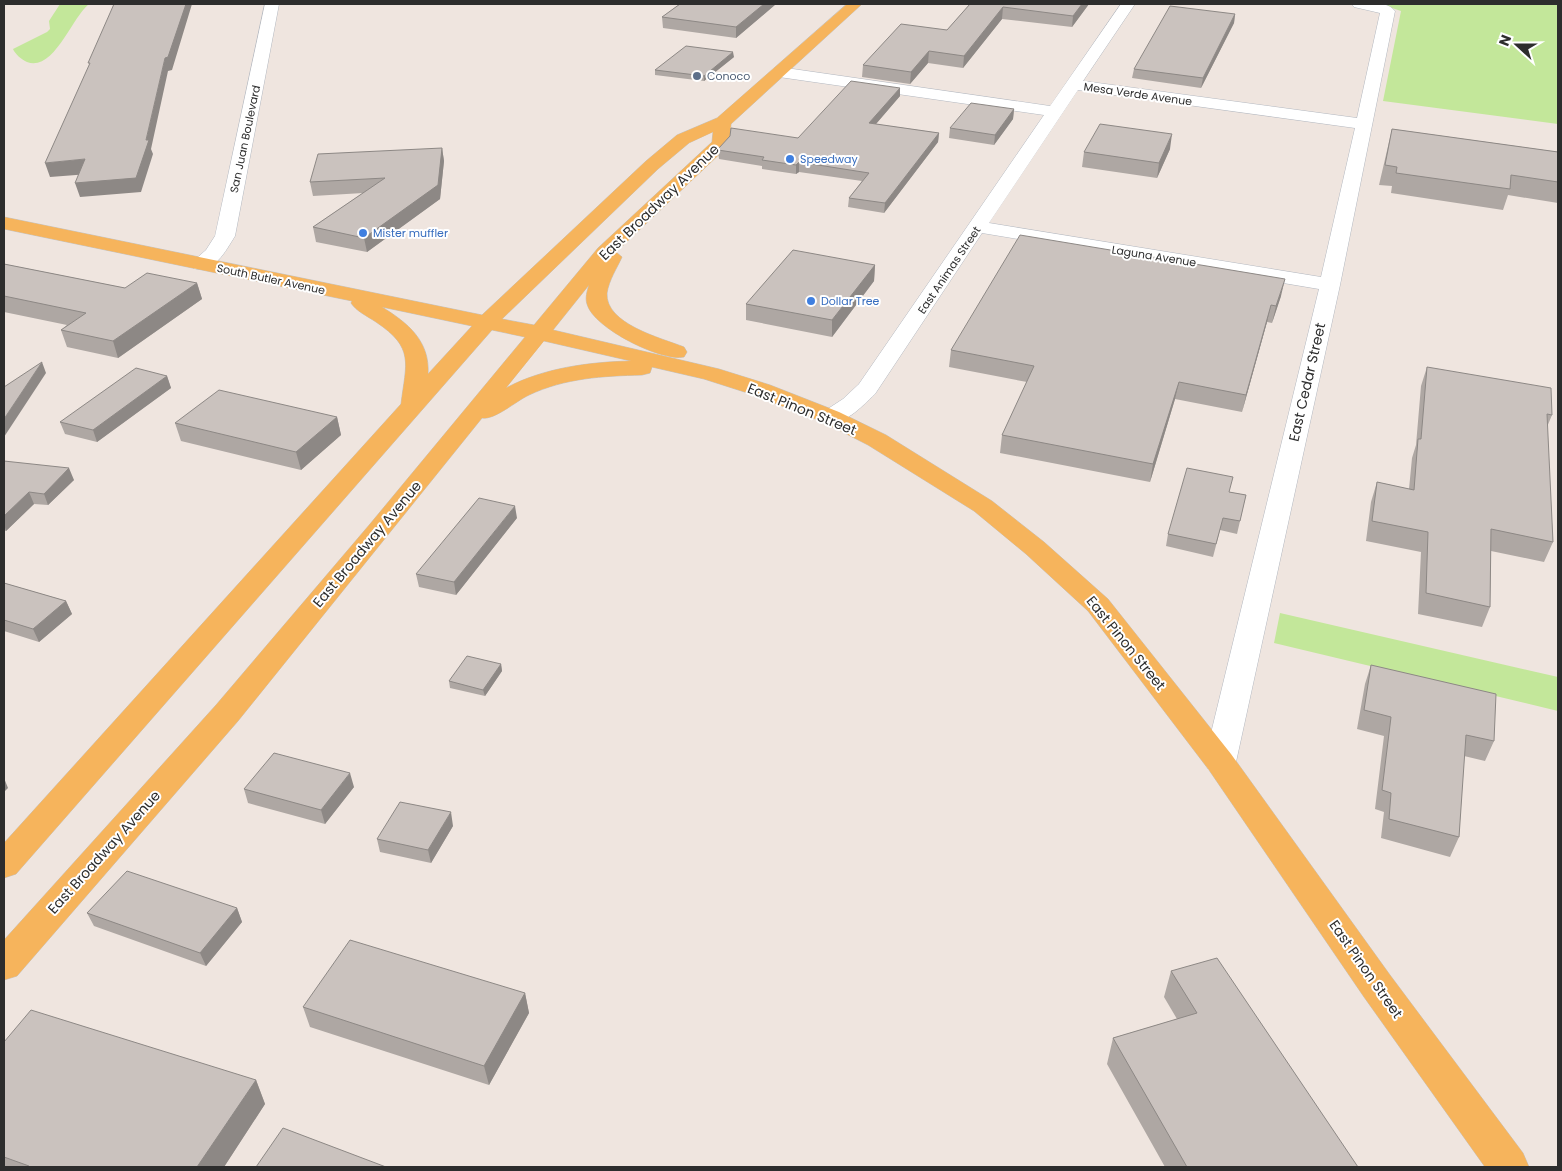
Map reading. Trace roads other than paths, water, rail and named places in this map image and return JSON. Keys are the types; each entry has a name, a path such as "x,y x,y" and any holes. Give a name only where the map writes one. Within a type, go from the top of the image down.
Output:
{"main road":[{"name":"East Broadway Avenue","path":"4,865 130,726 486,323 630,184 682,139 723,122 855,4"},
{"name":"East Broadway Avenue","path":"4,965 228,713 605,252 720,144 723,122"},
{"name":"South Butler Avenue","path":"4,223 539,333"},
{"path":"622,235 596,295 600,310 608,319 624,331 692,358 762,390"},
{"path":"352,296 393,325 411,341 417,361 413,405"},
{"name":"East Pinon Street","path":"539,333 681,367 762,390 831,417 877,440 983,506 1035,548 1098,605 1220,762 1377,986 1509,1167"},
{"path":"452,441 496,403 517,391 541,382 589,370 681,367"}],"street":[{"name":"San Juan Boulevard","path":"200,264 214,254 225,236 272,4"},
{"path":"1074,85 1128,4"},
{"name":"East Cedar Street","path":"1220,762 1330,286 1388,13 1386,9 1369,5"},
{"path":"779,72 1056,112"},
{"name":"Mesa Verde Avenue","path":"1056,112 1074,85 1364,124"},
{"name":"East Animas Street","path":"831,417 851,404 867,389 1056,112"},
{"name":"Laguna Avenue","path":"978,227 1330,286"}],"place":[{"name":"Conoco","path":"697,76"},
{"name":"Speedway","path":"790,159"},
{"name":"Mister muffler","path":"363,233"},
{"name":"Dollar Tree","path":"811,301"}]}
